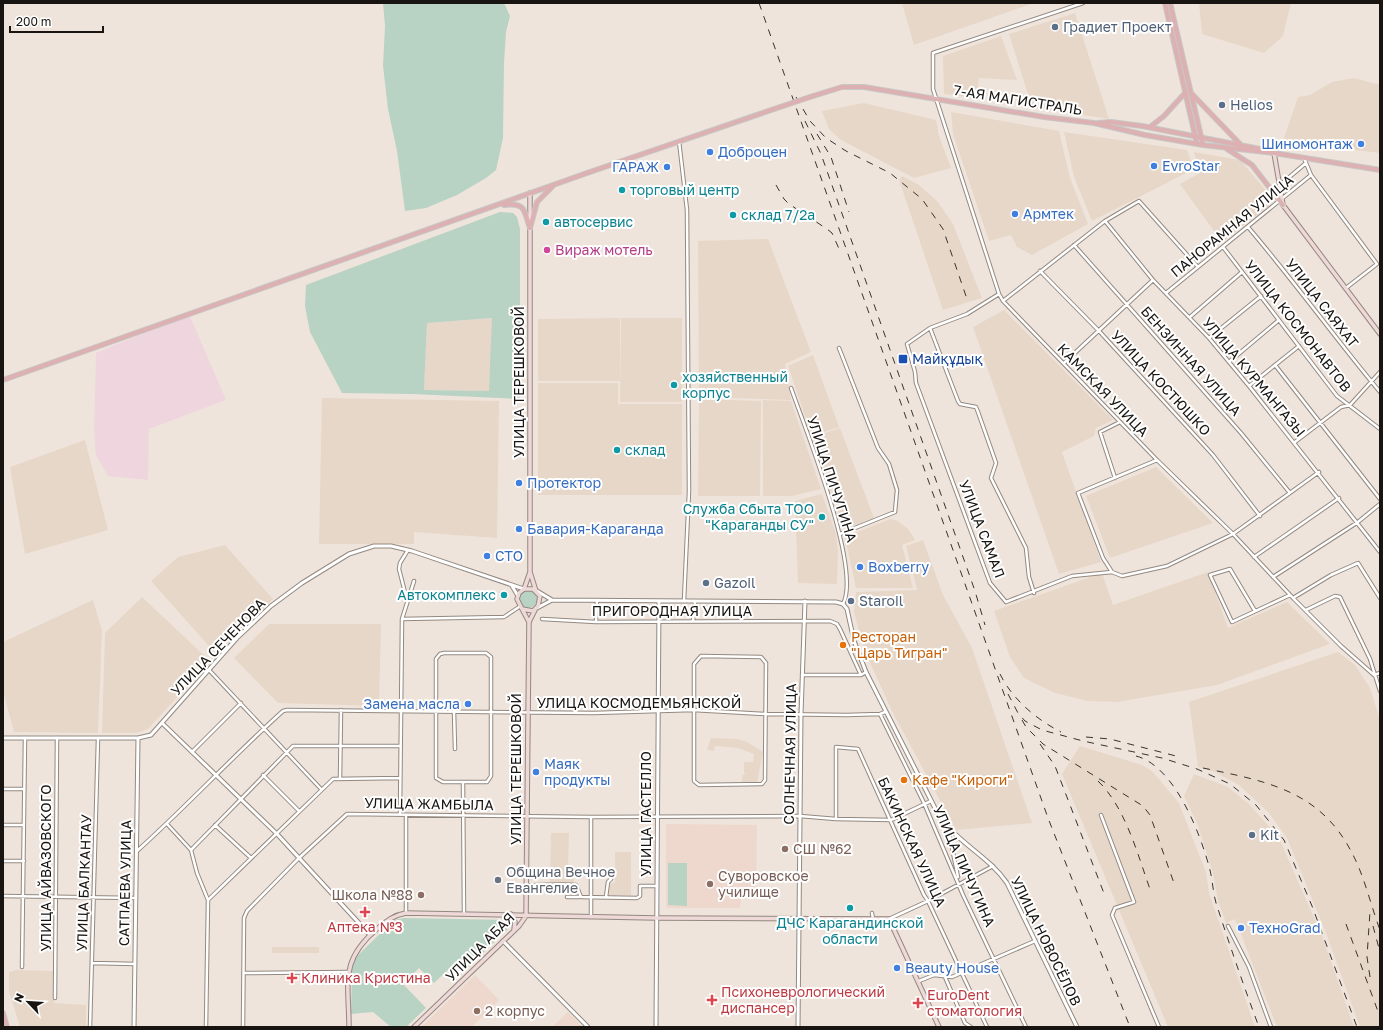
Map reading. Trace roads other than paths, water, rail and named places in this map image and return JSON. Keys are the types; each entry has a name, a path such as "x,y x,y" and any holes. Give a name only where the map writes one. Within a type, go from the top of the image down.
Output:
{"main road":[{"path":"1165,3 1203,145"},
{"path":"1170,3 1197,136 1197,144"},
{"name":"7-АЯ МАГИСТРАЛЬ","path":"497,206 530,193 810,96 850,86 1044,117 1094,123"},
{"path":"1150,127 1164,116 1188,92"},
{"path":"1188,92 1240,144"},
{"path":"1094,123 1111,122 1150,127 1240,144 1274,153"},
{"path":"1094,123 1145,135 1203,145 1303,157 1380,170"},
{"path":"1225,148 1252,165 1280,199 1380,334"},
{"path":"1274,153 1280,185 1280,199"},
{"path":"530,228 537,202 556,184"},
{"name":"УЛИЦА ТЕРЕШКОВОЙ","path":"526,916 529,622 540,600 530,572 530,193"},
{"path":"3,380 497,206 519,205 525,210 530,228"},
{"name":"УЛИЦА ТЕРЕШКОВОЙ","path":"529,622 520,608 518,596 524,589 530,572"},
{"path":"524,589 530,588 536,591"},
{"path":"520,608 529,611 536,609"},
{"path":"349,1027 348,972 354,953 370,935 393,916 406,913 464,913 512,914 526,916 656,918 890,919 939,1027"},
{"path":"512,914 515,922 514,931"},
{"name":"УЛИЦА АБАЯ","path":"414,1027 514,931 526,916"},
{"path":"3,1013 7,1027"}],"street":[{"name":"КАМСКАЯ УЛИЦА","path":"1083,3 933,53 933,89 938,99 944,126 999,294 1003,301 1157,460 1233,534 1293,598 1374,675"},
{"name":"ПРИГОРОДНАЯ УЛИЦА","path":"679,142 687,210 689,491 684,602"},
{"path":"1303,157 1311,175 1377,264 1346,288"},
{"path":"1280,185 1306,163"},
{"name":"ПАНОРАМНАЯ УЛИЦА","path":"1166,293 1311,175"},
{"path":"1003,301 1105,221 1139,201 1198,267"},
{"name":"УЛИЦА КУРМАНГАЗЫ","path":"1105,221 1154,280 1209,338 1296,442 1380,552"},
{"name":"УЛИЦА САЯХАТ","path":"1248,227 1286,271 1380,392"},
{"name":"БЕНЗИННАЯ УЛИЦА","path":"1074,245 1241,433 1291,493"},
{"name":"УЛИЦА КОСМОНАВТОВ","path":"1223,247 1337,396 1380,429"},
{"name":"УЛИЦА КОСТЮШКО","path":"1040,271 1099,331 1213,455 1260,516"},
{"path":"1190,317 1242,272"},
{"path":"1064,364 1154,280"},
{"path":"930,328 967,314 999,294"},
{"path":"1209,338 1261,296"},
{"path":"1229,362 1279,320"},
{"name":"УЛИЦА САМАЛ","path":"930,328 958,401 960,404 976,407 978,412 996,463 991,478 1026,548 1029,577 1034,593 1006,602 990,583 916,383 915,372 907,344 930,328"},
{"path":"1249,386 1299,346"},
{"path":"839,348 878,448 889,464 897,490 895,512 840,534"},
{"path":"1275,365 1322,422 1380,499"},
{"path":"1296,442 1341,407 1350,405 1380,372"},
{"name":"УЛИЦА ПИЧУГИНА","path":"791,388 840,534 847,588 843,604"},
{"path":"1115,478 1100,432 1120,422"},
{"path":"1112,572 1103,558 1078,493 1157,460"},
{"path":"1034,593 1072,576 1112,572 1122,576 1167,566 1233,534 1319,472"},
{"path":"1254,557 1339,498"},
{"path":"1273,576 1358,522 1380,504"},
{"name":"УЛИЦА СЕЧЕНОВА","path":"3,738 98,739 138,738 151,735 237,638 271,606 349,554 374,546 391,546 408,550 512,586"},
{"path":"407,602 399,568 400,563 408,550"},
{"path":"1293,598 1331,575 1358,563 1380,598"},
{"path":"1255,612 1230,569 1210,575 1232,622 1255,612 1290,595"},
{"path":"400,814 402,619 414,581"},
{"path":"512,586 524,589"},
{"path":"512,586 518,596"},
{"path":"536,591 552,600"},
{"path":"1306,610 1335,596 1340,597 1370,659 1380,692"},
{"path":"536,609 552,600"},
{"name":"ПРИГОРОДНАЯ УЛИЦА","path":"552,600 658,602 836,602 843,604"},
{"path":"596,622 597,601"},
{"name":"УЛИЦА ГАСТЕЛЛО","path":"656,1027 658,602"},
{"path":"693,621 695,602"},
{"name":"СОЛНЕЧНАЯ УЛИЦА","path":"798,1027 801,714 803,622 805,602"},
{"path":"843,604 847,609 855,644 866,672 885,712"},
{"path":"402,619 504,617 520,608"},
{"name":"ПРИГОРОДНАЯ УЛИЦА","path":"542,619 596,622 830,622 837,624 849,647"},
{"path":"855,644 849,647 861,675"},
{"path":"486,653 490,655 492,660 492,711 490,778 484,782 462,783 443,782 436,778 436,659 440,654 486,653"},
{"path":"701,656 761,657 766,662 766,714 765,780 762,784 699,784 694,781 694,664 701,656"},
{"path":"209,670 321,789"},
{"path":"802,675 861,675 866,672"},
{"path":"1374,675 1380,673"},
{"path":"192,752 240,703"},
{"name":"УЛИЦА КОСМОДЕМЬЯНСКОЙ","path":"136,851 167,824 264,728 283,711 287,710 594,713 693,710 766,714 880,714 885,712"},
{"path":"340,779 341,710"},
{"path":"454,711 455,749"},
{"name":"УЛИЦА НОВОСЁЛОВ","path":"885,712 931,801 948,828 993,866 1007,883 1077,1027"},
{"name":"УЛИЦА ПИЧУГИНА","path":"880,714 924,804 959,884 1026,1027"},
{"path":"162,723 277,834 370,935"},
{"path":"22,967 25,738"},
{"name":"УЛИЦА АЙВАЗОВСКОГО","path":"55,998 57,738"},
{"name":"САТПАЕВА УЛИЦА","path":"134,1027 138,738"},
{"name":"УЛИЦА БАЛКАНТАУ","path":"90,1027 98,739"},
{"path":"191,850 293,746 401,746"},
{"name":"БАКИНСКАЯ УЛИЦА","path":"836,819 836,747 852,747 858,749 924,896 928,901 987,1027"},
{"path":"263,775 299,811"},
{"path":"208,900 333,779 400,778"},
{"path":"462,783 464,815 464,913"},
{"path":"3,789 24,789"},
{"name":"УЛИЦА ЖАМБЫЛА","path":"243,1027 244,918 247,911 299,858 346,814 591,817 800,816 836,819 891,820 931,801"},
{"path":"406,815 406,913"},
{"path":"1101,815 1134,902 1116,908 1112,915 1158,1027"},
{"path":"591,817 591,917"},
{"path":"167,824 191,850 197,874 208,900 206,1027"},
{"path":"3,825 24,825"},
{"path":"215,825 251,858"},
{"path":"948,828 959,884"},
{"path":"3,861 24,861"},
{"path":"890,919 928,901 993,866"},
{"path":"605,897 608,882 611,879"},
{"path":"526,885 576,885 579,897"},
{"path":"567,897 638,898 640,896 640,886 656,886"},
{"path":"3,896 136,898"},
{"path":"872,913 873,919"},
{"path":"1228,926 1249,967 1271,1027"},
{"path":"503,940 588,1027"},
{"path":"919,981 934,975 945,977 961,973 1035,941"},
{"path":"92,963 135,964"},
{"path":"244,973 348,972"},
{"path":"945,977 966,1023 971,1027"}],"railway":[{"path":"759,3 1048,818 1130,1027"},
{"path":"796,97 810,121 826,138 846,151 890,173 922,199 943,229 967,299"},
{"path":"805,121 821,154 975,591 985,625"},
{"path":"817,134 831,157 849,212"},
{"path":"776,185 784,199 789,204 832,233 840,251"},
{"path":"1000,674 1011,692 1026,708 1034,715 1061,732"},
{"path":"1008,694 1018,713 1025,721 1042,730 1083,741 1162,758 1197,769 1230,784 1256,805 1284,840 1312,906 1357,1027"},
{"path":"1022,720 1026,727 1043,744 1143,806 1150,815 1175,886"},
{"path":"1086,737 1110,739 1176,756"},
{"path":"1040,744 1055,766 1105,896"},
{"path":"1136,756 1150,762 1163,773 1174,787 1193,821 1206,855 1217,906 1259,1027"},
{"path":"1203,768 1269,784 1289,792 1307,802 1324,815 1339,832 1352,853 1364,881 1380,930"},
{"path":"1098,781 1108,792 1124,818 1151,892"},
{"path":"1370,911 1367,957 1370,977"},
{"path":"1346,924 1380,1017"},
{"path":"1373,926 1380,952"}],"place":[{"name":"Градиет Проект","path":"1055,27"},
{"name":"Helios","path":"1222,105"},
{"name":"Шиномонтаж","path":"1361,144"},
{"name":"Доброцен","path":"710,152"},
{"name":"EvroStar","path":"1154,166"},
{"name":"ГАРАЖ","path":"667,167"},
{"name":"торговый центр","path":"622,190"},
{"name":"Армтек","path":"1015,214"},
{"name":"склад 7/2а","path":"733,215"},
{"name":"автосервис","path":"546,222"},
{"name":"Вираж мотель","path":"547,250"},
{"name":"Майқұдық","path":"903,359"},
{"name":"хозяйственный корпус","path":"674,385"},
{"name":"склад","path":"617,450"},
{"name":"Протектор","path":"519,483"},
{"name":"Служба Сбыта ТОО \"Караганды СУ\"","path":"822,517"},
{"name":"Бавария-Караганда","path":"519,529"},
{"name":"СТО","path":"487,556"},
{"name":"Boxberry","path":"860,567"},
{"name":"Gazoil","path":"706,583"},
{"name":"Автокомплекс","path":"504,595"},
{"name":"Staroil","path":"851,601"},
{"name":"Ресторан \"Царь Тигран\"","path":"843,645"},
{"name":"Замена масла","path":"468,704"},
{"name":"Маяк продукты","path":"536,772"},
{"name":"Кафе \"Кироги\"","path":"904,780"},
{"name":"Kit","path":"1252,835"},
{"name":"СШ №62","path":"785,849"},
{"name":"Община Вечное Евангелие","path":"498,880"},
{"name":"Суворовское училище","path":"710,884"},
{"name":"Школа №88","path":"421,895"},
{"name":"ДЧС Карагандинской области","path":"850,908"},
{"name":"Аптека №3","path":"365,912"},
{"name":"ТехноGrad","path":"1241,928"},
{"name":"Beauty House","path":"897,968"},
{"name":"Клиника Кристина","path":"292,978"},
{"name":"Психоневрологический диспансер","path":"712,1000"},
{"name":"EuroDent стоматология","path":"918,1003"},
{"name":"2 корпус","path":"477,1011"}]}
